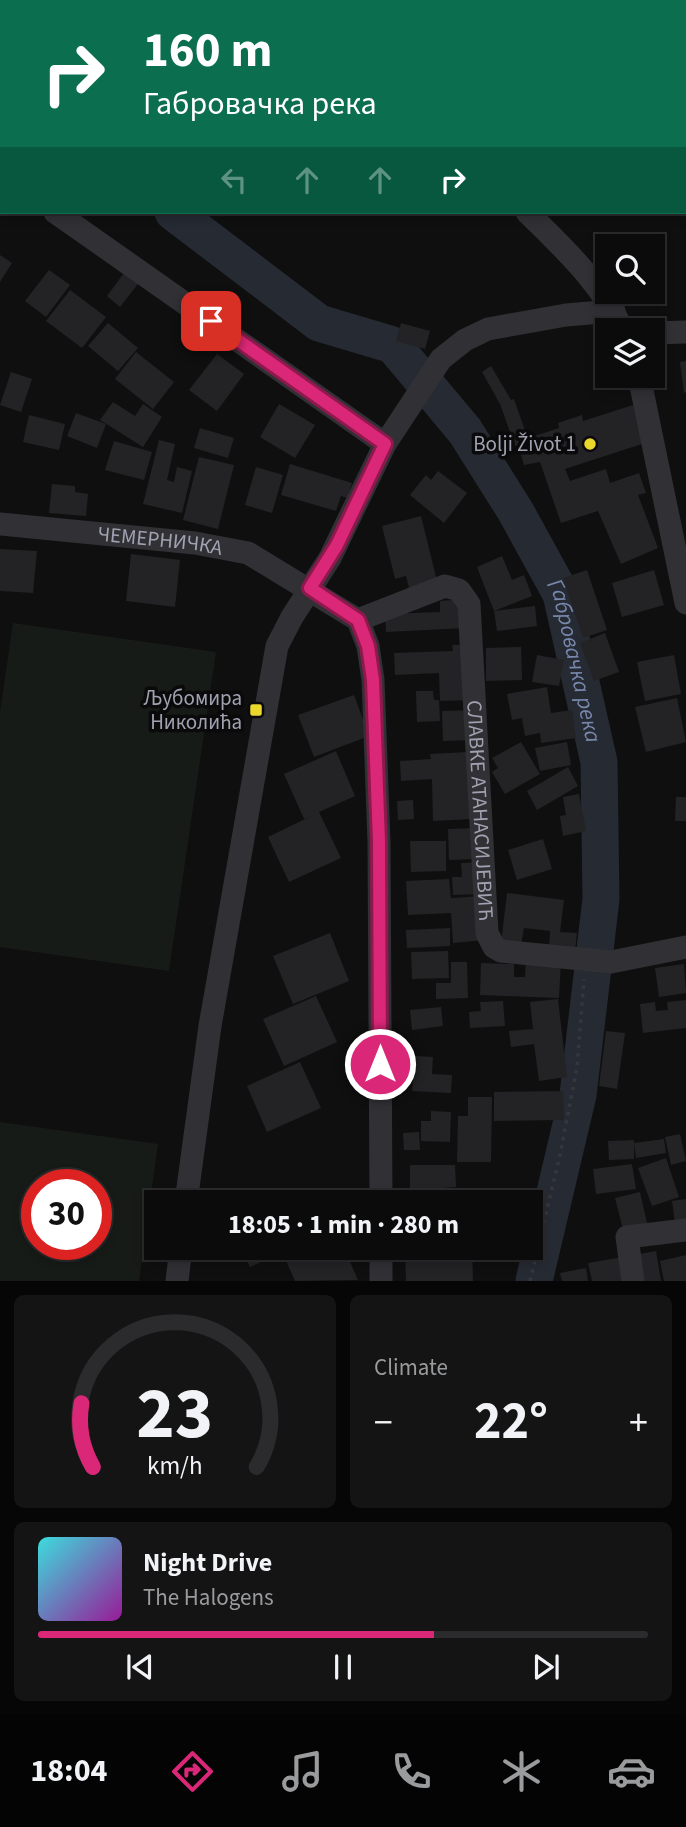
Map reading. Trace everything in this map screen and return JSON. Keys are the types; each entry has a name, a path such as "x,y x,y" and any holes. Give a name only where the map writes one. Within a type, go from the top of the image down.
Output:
{"street":[{"path":"58,214 385,444"},
{"path":"529,214 587,273 617,318"},
{"path":"188,1190 210,1026 277,646 334,550 385,444 441,359 465,340 488,329 566,315 595,318"},
{"path":"665,333 686,332"},
{"path":"641,388 686,603"},
{"name":"ЧЕМЕРНИЧКА","path":"0,524 195,543 248,553 310,588"},
{"name":"СЛАВКЕ АТАНАСИЈЕВИЋ","path":"358,620 445,586 459,590 469,604 487,933 494,947 501,951 611,962 686,947"},
{"path":"310,588 358,620 368,646 373,680 378,815 381,1190"},
{"path":"633,1281 627,1237 686,1230"},
{"path":"177,1281 179,1260"},
{"path":"381,1260 381,1281"}],"path":[{"path":"530,1281 560,1155 577,1067 585,959"}],"shaded area":[{"path":"13,623 216,652 169,971 0,947 0,712"},
{"path":"0,1122 158,1144 152,1190 144,1190 144,1245 139,1281 0,1281"}],"building":[{"path":"0,255 12,263 0,282"},
{"path":"127,269 141,280 120,307 107,296"},
{"path":"49,270 70,285 46,317 25,301"},
{"path":"70,290 106,317 82,348 46,321"},
{"path":"108,323 138,348 118,371 88,346"},
{"path":"401,323 430,331 425,349 396,341"},
{"path":"136,352 174,382 153,409 115,379"},
{"path":"217,354 244,374 217,411 189,390"},
{"path":"686,361 686,392 684,393 680,362"},
{"path":"491,366 511,400 514,399 529,442 534,441 532,437 559,428 558,423 582,415 583,421 633,405 645,443 565,469 570,481 606,469 610,483 639,473 646,493 638,495 658,548 621,564 598,511 561,523 540,462 524,465 500,404 482,372"},
{"path":"11,372 32,379 21,412 0,405"},
{"path":"113,402 135,416 143,404 162,417 143,447 100,420"},
{"path":"279,404 315,425 295,458 260,437"},
{"path":"76,413 106,424 97,448 67,436"},
{"path":"29,415 65,424 59,450 23,442"},
{"path":"200,428 234,438 228,458 194,448"},
{"path":"159,440 175,444 167,480 174,482 177,467 192,471 182,513 143,504"},
{"path":"114,441 152,452 144,480 105,470"},
{"path":"199,457 234,465 218,529 183,520"},
{"path":"290,464 352,483 347,498 341,496 336,511 281,495"},
{"path":"256,467 283,475 272,513 245,505"},
{"path":"438,471 467,493 444,523 410,495 426,475 431,480"},
{"path":"52,484 75,486 75,492 88,494 86,516 49,513"},
{"path":"421,516 438,585 410,592 406,576 395,579 382,526"},
{"path":"0,549 37,551 33,593 0,591"},
{"path":"131,554 180,560 175,607 126,601"},
{"path":"502,556 512,580 524,575 532,596 494,611 477,567"},
{"path":"587,570 607,630 583,638 563,578"},
{"path":"654,570 664,605 622,617 612,583"},
{"path":"465,599 466,628 386,632 385,614 440,612 440,601"},
{"path":"535,606 537,626 497,631 494,611"},
{"path":"605,633 619,672 594,681 580,643"},
{"path":"452,645 468,645 472,700 440,701 439,673 395,675 394,653 453,651"},
{"path":"521,647 522,680 486,681 486,648"},
{"path":"537,655 564,660 559,686 532,682"},
{"path":"674,655 681,694 645,701 637,662"},
{"path":"547,687 551,713 572,710 576,738 541,743 540,733 525,736 522,718 512,720 507,694"},
{"path":"416,691 433,691 434,700 439,700 440,721 417,722"},
{"path":"354,695 369,736 314,757 298,715"},
{"path":"677,698 686,742 646,752 635,707"},
{"path":"474,710 474,740 443,741 442,711"},
{"path":"521,742 540,774 505,794 492,772 498,768 492,758"},
{"path":"567,742 571,765 540,771 535,748"},
{"path":"336,751 355,796 319,812 341,858 289,882 268,837 311,816 304,819 284,774"},
{"path":"468,752 471,819 433,821 432,779 401,781 400,761 431,759 430,754"},
{"path":"568,767 578,786 537,810 527,791"},
{"path":"579,794 586,831 563,836 560,816 566,815 563,797"},
{"path":"676,797 686,797 686,821 675,821"},
{"path":"413,800 414,819 398,820 397,801"},
{"path":"477,828 478,859 449,860 448,829"},
{"path":"543,839 552,869 517,880 508,850"},
{"path":"410,841 446,841 446,871 411,872"},
{"path":"481,862 482,894 453,895 452,877 462,877 461,863"},
{"path":"449,879 451,898 483,896 486,940 453,943 451,913 408,915 406,881"},
{"path":"507,893 564,900 560,932 577,933 575,952 549,949 550,931 524,928 521,946 501,944"},
{"path":"450,928 450,946 407,948 406,930"},
{"path":"330,933 349,981 293,1004 273,956"},
{"path":"448,951 449,978 412,979 411,952"},
{"path":"526,958 561,960 559,998 480,995 481,963 514,964 514,977 525,977"},
{"path":"451,962 467,962 468,998 436,999 436,983 451,983"},
{"path":"684,964 686,993 659,997 655,968"},
{"path":"316,996 337,1042 284,1066 263,1019"},
{"path":"558,999 567,1077 539,1081 534,1044 511,1047 509,1031 533,1029 530,1002"},
{"path":"686,1000 686,1028 643,1033 640,1004 655,1002 656,1011 668,1010 667,1002"},
{"path":"503,1001 505,1026 470,1028 469,1012 481,1011 480,1002"},
{"path":"441,1007 443,1026 412,1030 410,1010"},
{"path":"606,1031 625,1033 617,1089 599,1086"},
{"path":"415,1056 433,1057 432,1074 452,1075 451,1093 412,1091"},
{"path":"300,1062 321,1108 267,1132 247,1086"},
{"path":"563,1091 564,1120 494,1121 494,1092"},
{"path":"468,1097 492,1097 491,1162 457,1162 458,1116 468,1116"},
{"path":"431,1111 451,1112 450,1142 421,1141 421,1121 431,1121"},
{"path":"419,1132 420,1150 404,1150 403,1133"},
{"path":"680,1134 686,1161 671,1165 665,1137"},
{"path":"664,1139 666,1153 636,1158 634,1143"},
{"path":"634,1140 634,1159 609,1160 608,1141"},
{"path":"666,1158 679,1197 652,1206 638,1168"},
{"path":"632,1164 636,1189 596,1194 593,1169"},
{"path":"410,1165 455,1165 456,1187 443,1190 410,1190"},
{"path":"640,1192 648,1227 624,1233 615,1198"},
{"path":"686,1199 686,1221 675,1223 672,1201"},
{"path":"656,1251 661,1281 639,1281 634,1255"},
{"path":"686,1255 686,1281 664,1281 660,1261"},
{"path":"623,1257 628,1281 592,1281 588,1263"},
{"path":"247,1260 265,1260 250,1267"},
{"path":"286,1260 349,1260 358,1280 295,1281"},
{"path":"405,1260 472,1260 473,1281 406,1281"},
{"path":"586,1268 588,1281 562,1281 560,1273"}],"waterway":[{"name":"Габровачка река","path":"176,214 319,323 393,345 465,431 516,512 561,594 599,762 601,899 578,1095 534,1281"}],"place":[{"name":"Bolji Život 1","path":"590,444"},
{"name":"Љубомира Николића","path":"256,710"}],"route":[{"path":"211,321 385,444 337,545 310,588 358,620 368,646 373,680 379,842 380,1064"}]}
